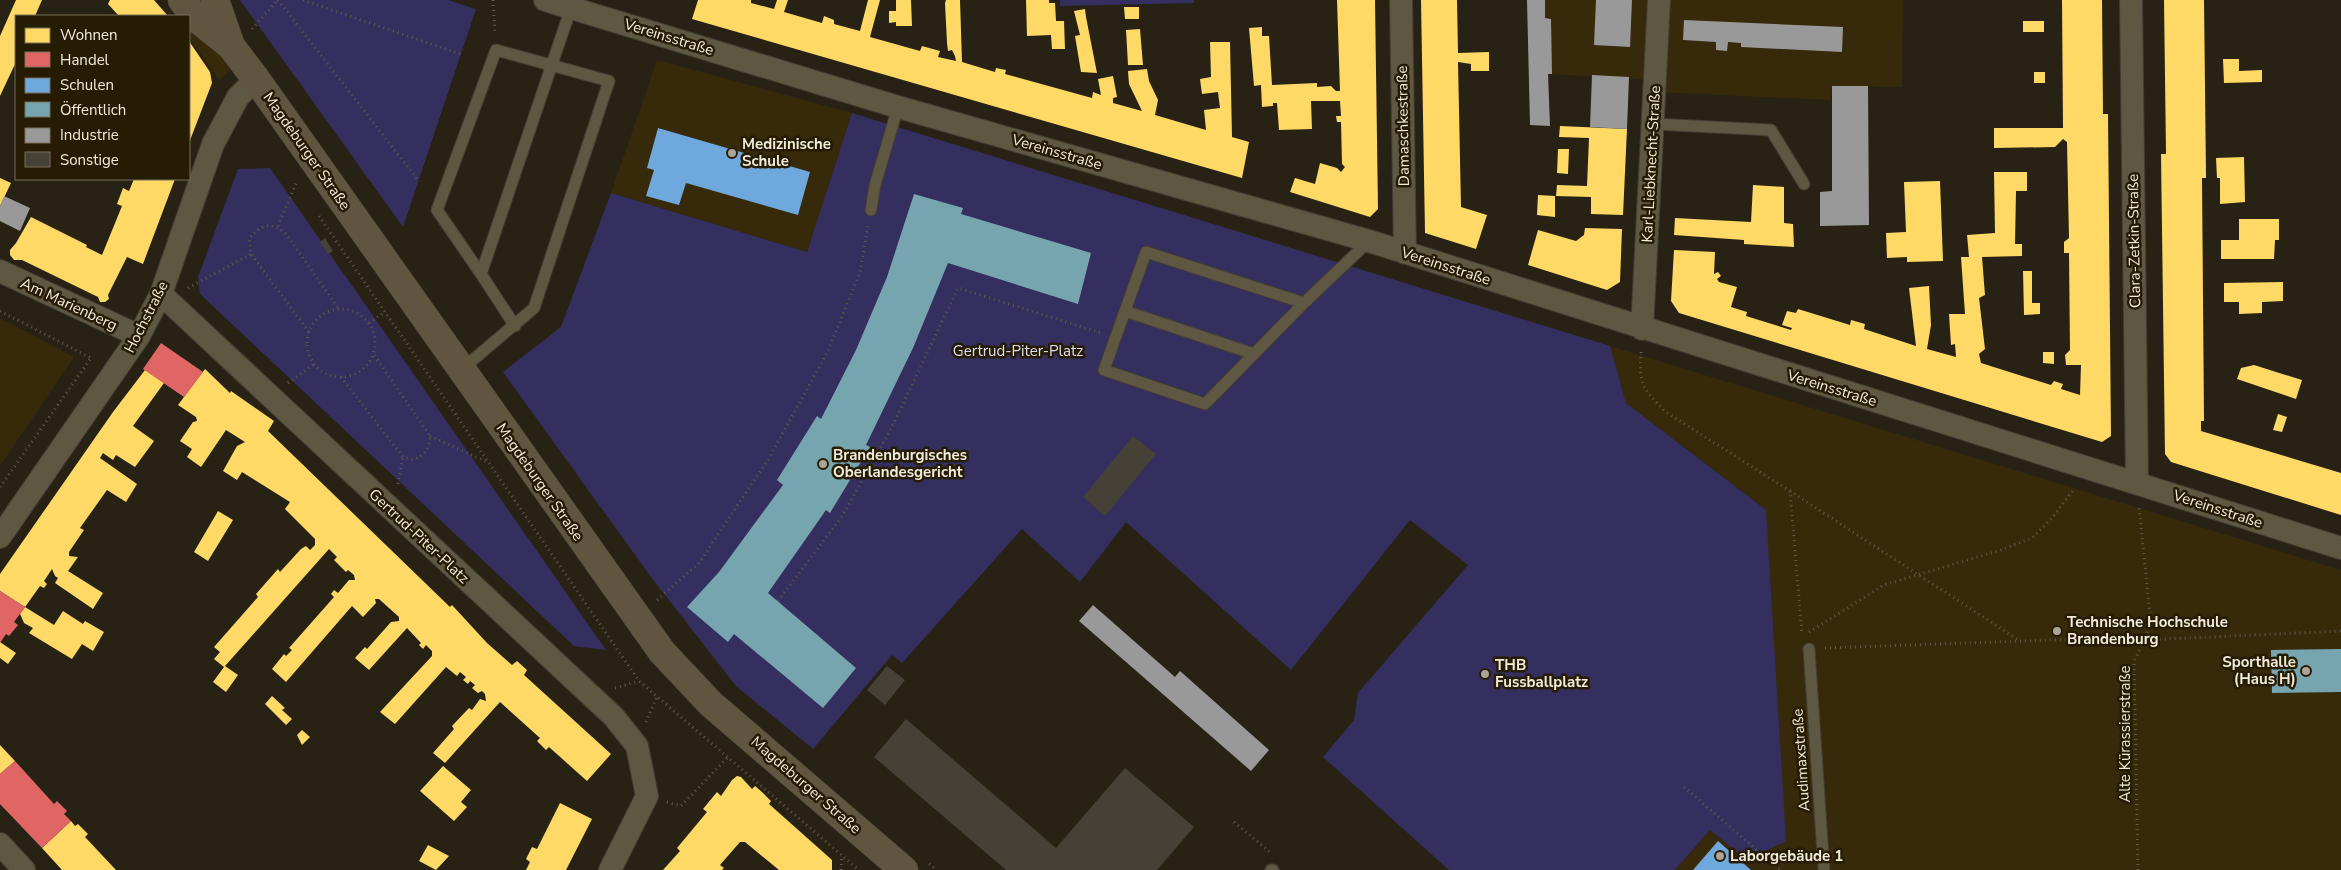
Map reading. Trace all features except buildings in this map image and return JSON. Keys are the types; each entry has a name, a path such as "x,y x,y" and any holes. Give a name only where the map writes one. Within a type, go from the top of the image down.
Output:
{"street":[{"path":"182,0 195,17 231,46"},
{"path":"215,0 231,46"},
{"name":"Vereinsstraße","path":"545,0 898,107 1369,241 1642,329 2137,482 2341,548"},
{"name":"Damaschkestraße","path":"1401,0 1405,253"},
{"name":"Karl-Liebknecht-Straße","path":"1642,329 1659,0"},
{"name":"Clara-Zetkin-Straße","path":"2132,0 2137,482"},
{"name":"Magdeburger Straße","path":"231,46 662,652 711,704 913,864"},
{"name":"Hochstraße","path":"0,537 116,371 164,297 213,144 238,96 256,79"},
{"name":"Am Marienberg","path":"0,271 139,336"},
{"name":"Gertrud-Piter-Platz","path":"164,297 614,717 637,746 647,796"},
{"path":"610,870 647,796"},
{"path":"0,844 24,870"}],"lane":[{"path":"481,274 571,8"},
{"path":"461,370 515,326 534,308 609,81 553,64 496,50 437,210 515,326"},
{"path":"871,210 875,185 898,107"},
{"path":"1654,124 1771,130 1804,184"},
{"path":"1304,303 1146,252 1104,370 1205,404 1304,303 1369,241"},
{"path":"1125,311 1254,354"},
{"name":"Audimaxstraße","path":"1809,649 1824,870"}],"path":[{"path":"278,0 418,180"},
{"path":"303,0 460,54"},
{"path":"493,0 496,50"},
{"path":"278,226 296,183"},
{"path":"650,596 655,602 699,562 768,458 828,351 860,272 871,210"},
{"path":"309,332 251,254 249,239 257,229 267,224 278,226 286,234 339,309"},
{"path":"164,297 251,254"},
{"path":"778,602 841,518 891,430 958,288 1116,337"},
{"path":"339,309 351,310 361,315 369,323 376,344 369,364 361,371 352,376 341,378 321,371 314,364 307,343 309,332 320,316 339,309"},
{"path":"0,311 116,371"},
{"path":"369,323 385,312"},
{"path":"1642,329 1639,378 1650,396 1666,412 2020,641"},
{"path":"374,354 430,436 488,462"},
{"path":"0,487 91,358"},
{"path":"271,396 314,364"},
{"path":"341,378 403,458 412,460 423,456 429,447 430,436"},
{"path":"1802,636 1884,585 2001,550 2032,538 2052,518 2090,468"},
{"name":"Alte Kürassierstraße","path":"2137,482 2151,624 2134,662 2138,870"},
{"path":"1790,491 1802,636 1809,649 2108,638 2144,640 2341,631"},
{"path":"647,796 681,806 727,758"},
{"path":"1684,787 1780,870"},
{"path":"1234,822 1272,854"},
{"path":"841,870 842,856 859,870"},
{"path":"913,864 937,870"}],"shaded area":[{"path":"1527,0 1903,0 1902,87 1832,86 1831,100 1655,92 1655,80 1529,73"},
{"path":"190,19 231,69 219,80 190,38"},
{"name":"Medizinische Schule","path":"657,60 852,113 807,252 611,193"},
{"path":"0,318 74,357 0,466"},
{"name":"Technische Hochschule Brandenburg","path":"1610,346 2341,570 2341,870 1675,870 1711,829 1766,510 1626,403"}],"green space":[{"path":"240,0 448,0 476,9 403,227"},
{"path":"1060,0 1194,0 1194,3 1060,6"},
{"path":"852,113 1610,346 1626,403 1766,510 1786,841 1747,860 1710,830 1675,870 1449,870 1323,757 1354,720 1358,693 1468,565 1410,520 1291,670 1126,522 1080,582 1022,529 902,663 892,655 813,749 736,686 651,577 503,372 561,327 611,193 807,252"},
{"path":"270,168 606,650 574,646 200,294 198,277 238,169"}],"tram line":[{"path":"193,0 656,648 683,679 742,737 899,870"},
{"path":"202,0 592,547"},
{"path":"711,697 829,801"}],"place":[{"name":"Medizinische Schule","path":"732,153"},
{"name":"Brandenburgisches Oberlandesgericht","path":"823,464"},
{"name":"Technische Hochschule Brandenburg","path":"2057,631"},
{"name":"Sporthalle (Haus H)","path":"2306,671"},
{"name":"THB Fussballplatz","path":"1485,674"},
{"name":"Laborgebäude 1","path":"1720,856"}]}
